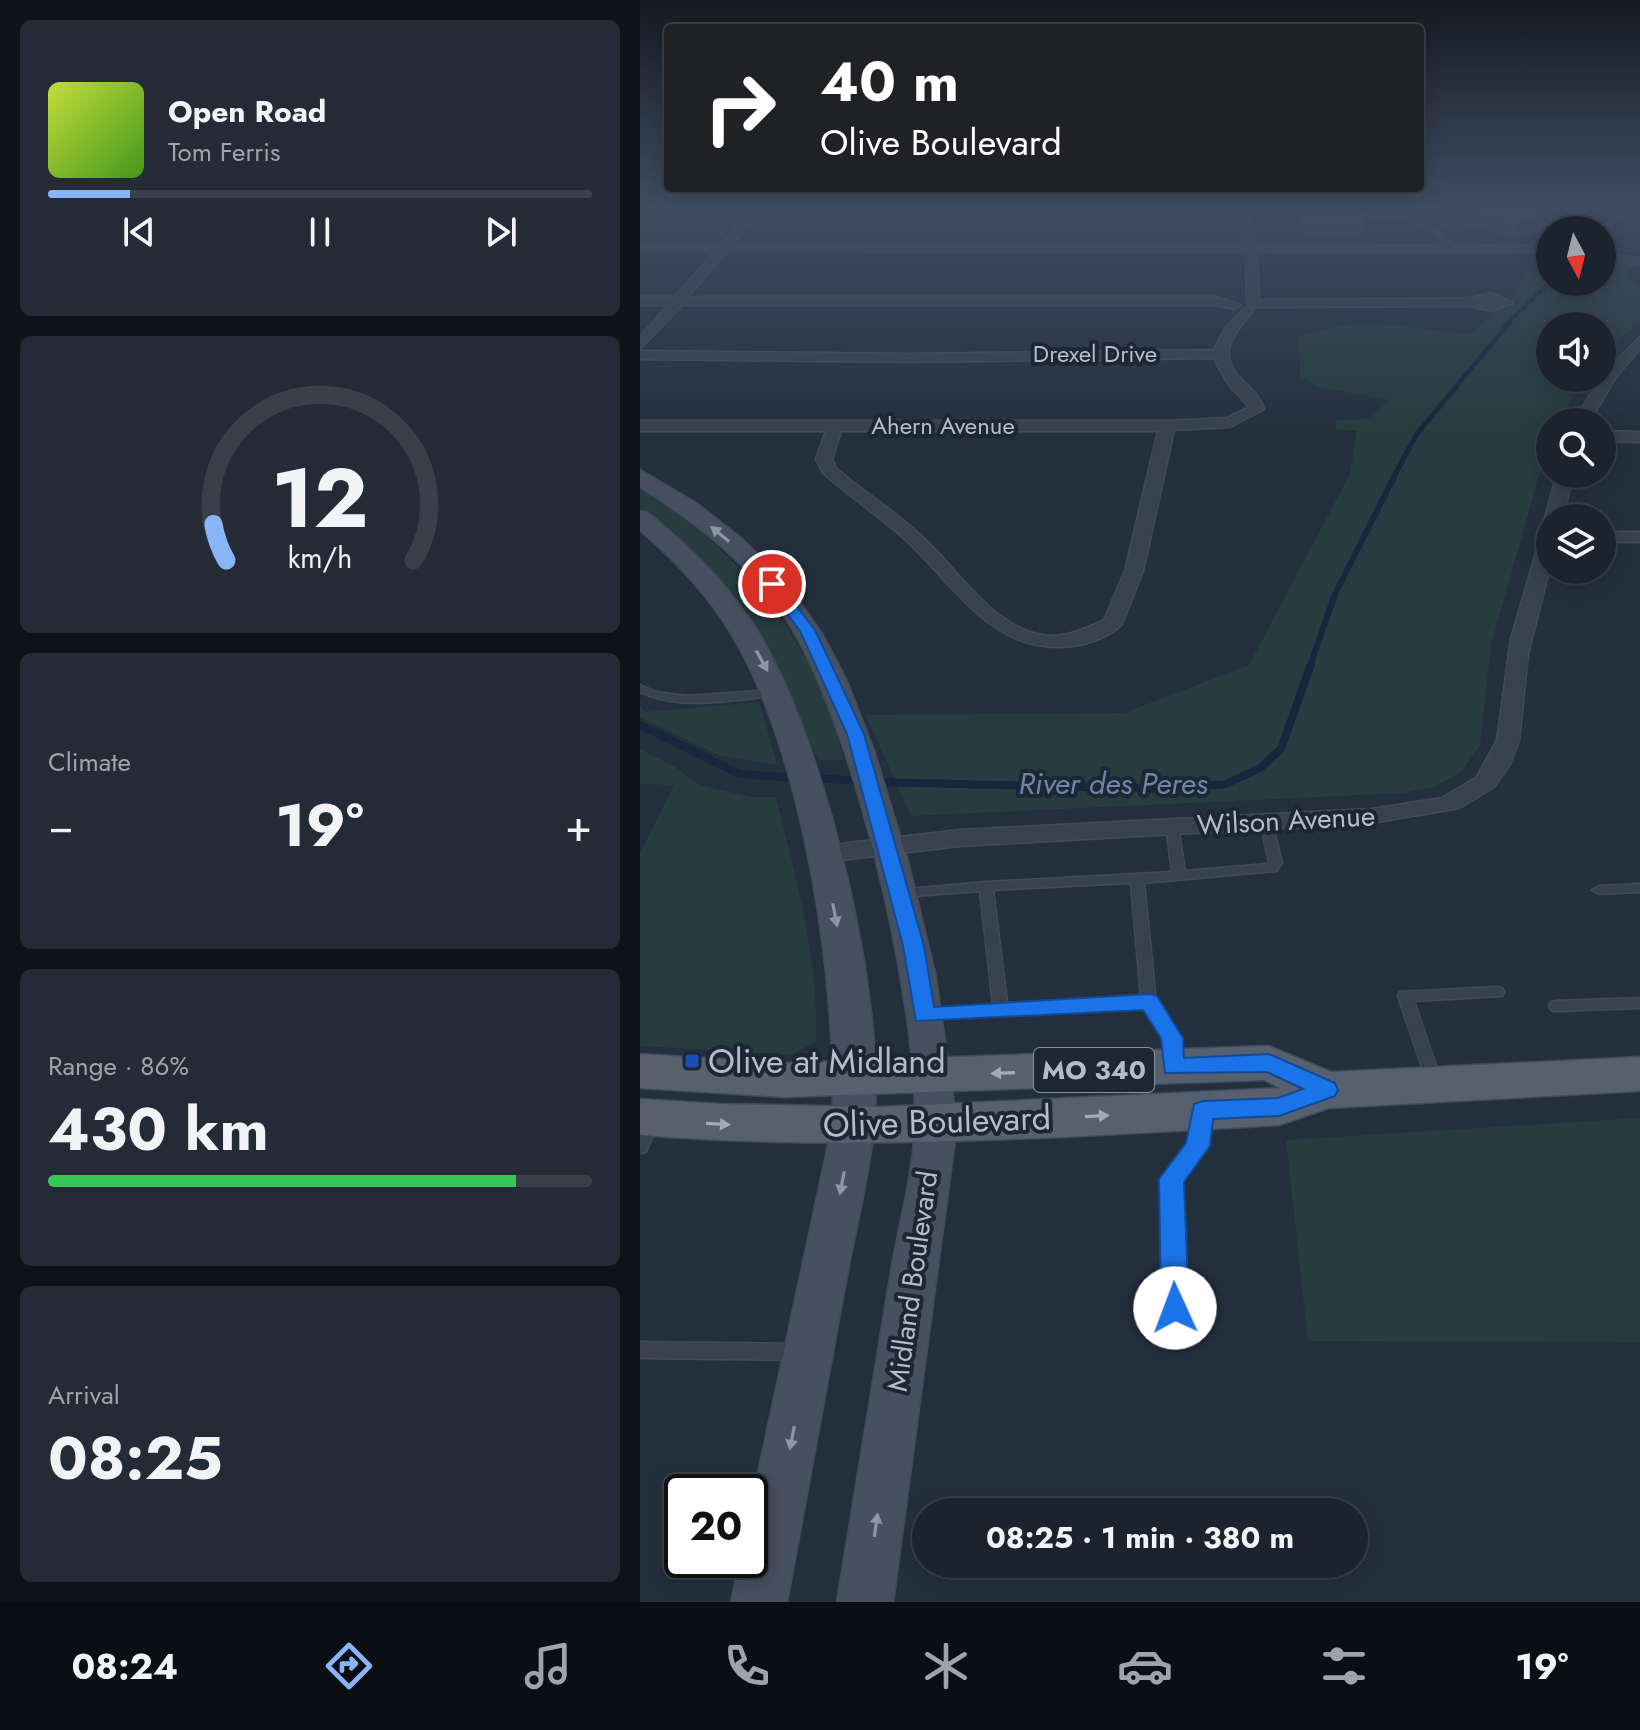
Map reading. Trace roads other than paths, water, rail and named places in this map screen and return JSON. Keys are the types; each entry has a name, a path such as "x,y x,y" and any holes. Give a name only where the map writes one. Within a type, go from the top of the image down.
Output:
{"main road":[{"name":"Midland Boulevard","path":"640,477 711,526 772,584 807,630 850,722 913,946 934,1075 936,1124 865,1602"},
{"path":"640,518 672,541 712,586 744,629 777,693 800,757 850,985 856,1078 853,1127 759,1602"},
{"name":"Olive Boulevard","path":"640,1071 706,1078 856,1078 1269,1063 1327,1090"},
{"name":"Olive Boulevard","path":"644,1128 716,1124 853,1127 1279,1107 1327,1090 1640,1074"}],"street":[{"path":"640,345 696,280"},
{"path":"1219,354 1225,335 1248,305 1249,280"},
{"path":"640,301 1215,301 1248,305 1471,302"},
{"path":"1590,408 1610,375 1640,341"},
{"name":"Drexel Drive","path":"640,355 885,355 910,358 1219,354"},
{"name":"Ahern Avenue","path":"640,426 1213,424 1246,417 1257,405 1231,378 1219,354"},
{"path":"835,426 824,459 837,477 880,507 924,548 994,623 1019,637 1062,641 1083,638 1112,624 1134,571 1167,426"},
{"path":"1616,436 1640,437"},
{"path":"1616,537 1640,537"},
{"name":"Wilson Avenue","path":"823,854 882,831 1172,826 1266,822 1436,808 1477,790 1492,776 1507,749 1523,630 1536,584"}],"lane":[{"path":"640,688 651,695 693,698 777,693"},
{"path":"899,893 1271,868 1276,863 1266,822"},
{"path":"1172,826 1179,876"},
{"path":"1137,879 1149,1002 1172,1038 1173,1067"},
{"path":"986,886 1001,1009"},
{"path":"1599,890 1640,888"},
{"path":"1434,1084 1405,996 1497,992"},
{"path":"924,1016 1149,1002"},
{"path":"1556,1006 1640,1003"},
{"path":"1175,1308 1171,1179 1198,1146 1203,1111"},
{"path":"640,1350 809,1352"}],"waterway":[{"name":"River des Peres","path":"1506,325 1536,296"},
{"name":"River des Peres","path":"1395,475 1416,435 1509,323"},
{"name":"River des Peres","path":"1310,666 1335,594 1396,473"},
{"name":"River des Peres","path":"876,782 1165,789 1226,784 1260,768 1281,749 1311,664"},
{"name":"River des Peres","path":"640,725 739,774 798,778"},
{"name":"River des Peres","path":"812,778 862,781"}],"place":[{"name":"Olive at Midland","path":"692,1061"}]}
